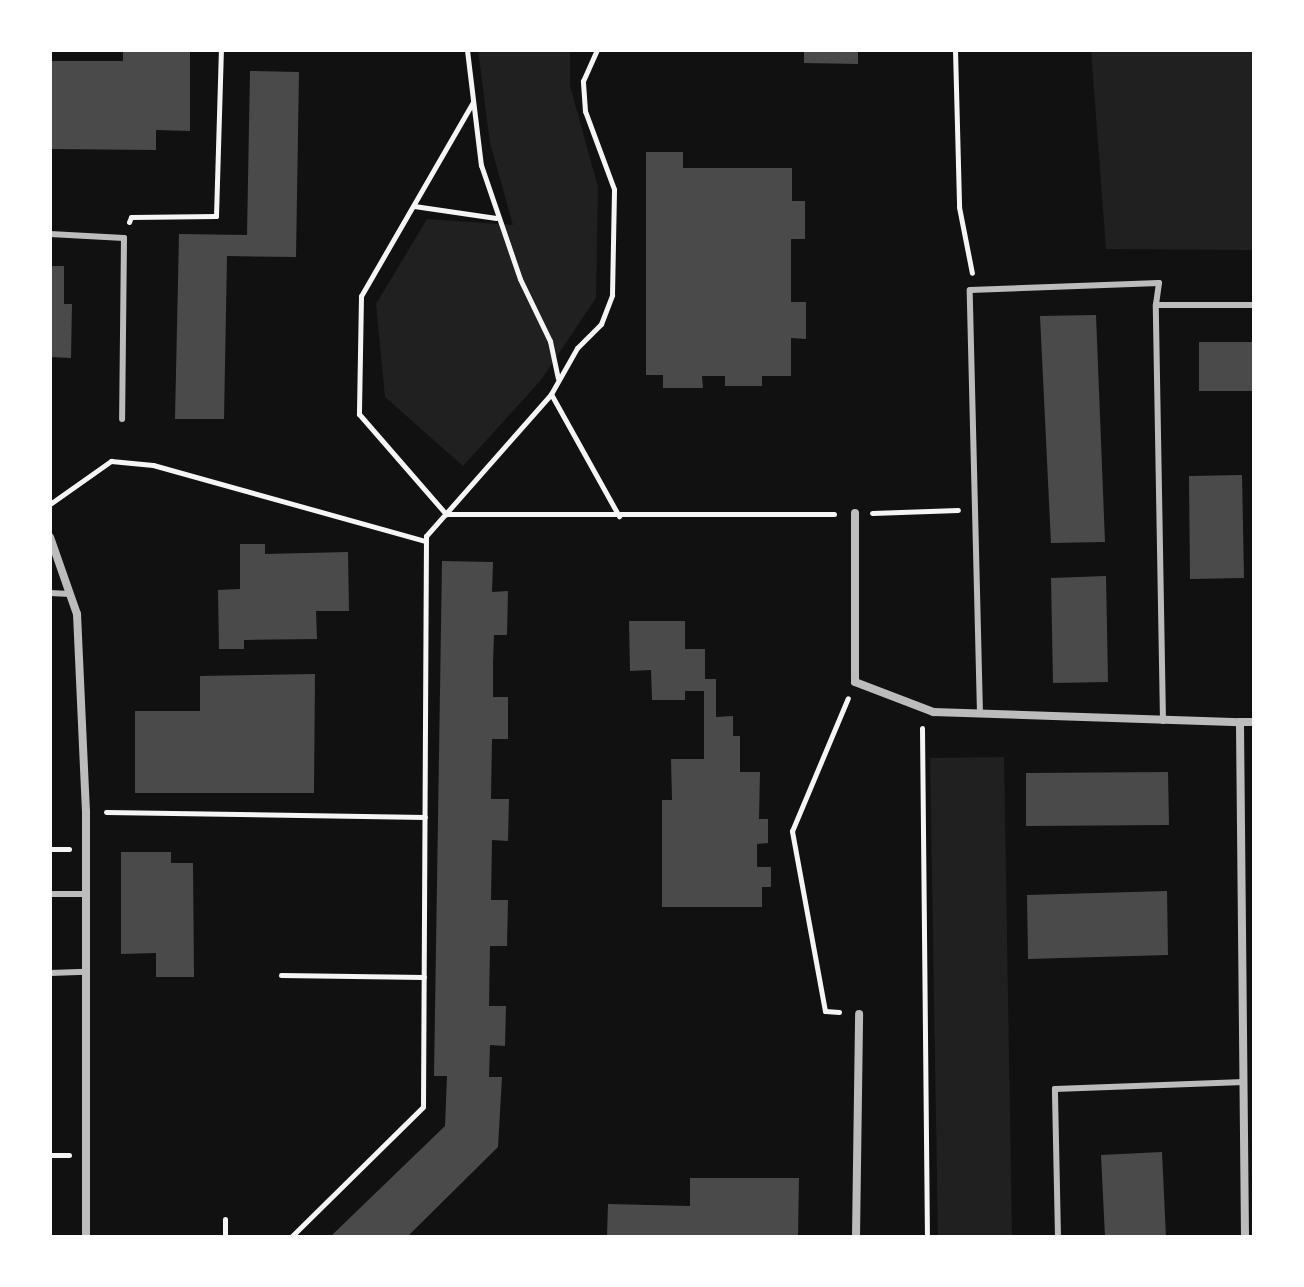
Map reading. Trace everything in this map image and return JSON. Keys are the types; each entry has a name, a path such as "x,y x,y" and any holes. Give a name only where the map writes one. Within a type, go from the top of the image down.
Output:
{"street":[{"path":"855,513 855,682 921,707 980,714 1254,722"},
{"path":"50,537 77,614 86,811 86,1237"},
{"path":"1240,722 1245,1237"},
{"path":"856,1237 859,1014"}],"lane":[{"path":"50,234 124,238 122,419"},
{"path":"980,714 970,290 1159,283 1156,305 1163,721"},
{"path":"1156,305 1254,305"},
{"path":"50,593 70,594"},
{"path":"50,894 85,894"},
{"path":"50,973 86,972"},
{"path":"1058,1237 1055,1089 1244,1082"}],"path":[{"path":"124,238 131,217 216,216 221,50"},
{"path":"467,50 481,165 497,218 550,341 559,378"},
{"path":"291,1237 423,1107 426,541 551,394 577,348 601,324 612,295 614,189 585,111 583,81 597,50"},
{"path":"955,50 959,207 973,265 970,290"},
{"path":"473,102 361,296 359,414 446,514 620,516 974,510"},
{"path":"414,206 497,218"},
{"path":"551,394 620,516"},
{"path":"50,504 111,461 153,465 426,541"},
{"path":"855,682 792,831 825,1011 859,1014"},
{"path":"921,707 927,1237"},
{"path":"86,811 425,817"},
{"path":"281,975 424,977"},
{"path":"225,1219 225,1237"}],"shaded area":[{"path":"478,50 570,50 570,86 598,187 596,298 541,380 463,466 385,397 376,304 427,219 513,225 490,143"},
{"path":"1091,50 1254,50 1254,250 1106,249"},
{"path":"1004,757 1012,1237 938,1237 930,758"}],"building":[{"path":"123,50 190,50 190,131 156,130 156,150 50,149 50,61 123,61"},
{"path":"804,50 858,50 858,64 804,63"},
{"path":"250,71 299,72 296,257 227,256 224,419 175,419 179,234 247,235"},
{"path":"646,152 683,152 683,168 792,168 792,201 805,201 805,239 791,239 791,302 806,302 806,339 791,338 791,376 762,376 762,386 725,386 725,376 702,376 703,388 663,388 663,375 646,375"},
{"path":"50,266 64,266 64,304 72,304 71,358 50,357"},
{"path":"1096,315 1105,542 1051,543 1040,316"},
{"path":"1199,342 1254,342 1254,391 1199,391"},
{"path":"1242,475 1244,578 1190,579 1189,476"},
{"path":"240,544 265,544 265,554 348,552 349,611 316,611 317,639 244,640 244,649 219,649 218,590 240,589"},
{"path":"442,561 493,562 492,592 508,591 507,635 494,635 493,663 493,697 508,697 508,739 492,739 491,799 509,799 508,841 492,840 491,900 508,900 507,946 490,946 489,1006 506,1006 505,1046 490,1045 489,1077 502,1077 498,1147 407,1237 330,1237 445,1126 447,1076 434,1076"},
{"path":"1106,576 1108,682 1053,683 1051,578"},
{"path":"629,621 685,621 685,649 705,649 705,679 716,679 716,717 733,716 733,736 740,736 740,772 760,772 759,819 768,819 768,843 757,844 757,867 771,867 771,887 762,887 762,907 662,907 662,800 672,800 671,759 704,759 704,691 685,691 685,700 652,700 651,670 630,671"},
{"path":"315,674 314,793 135,793 135,711 200,711 200,676"},
{"path":"1168,772 1169,825 1026,826 1026,773"},
{"path":"121,852 171,852 171,863 193,863 194,977 156,977 156,953 121,954"},
{"path":"1167,891 1168,955 1028,959 1027,895"},
{"path":"1162,1152 1166,1237 1105,1237 1101,1155"},
{"path":"690,1178 799,1178 798,1237 607,1236 608,1204 690,1206"}]}
